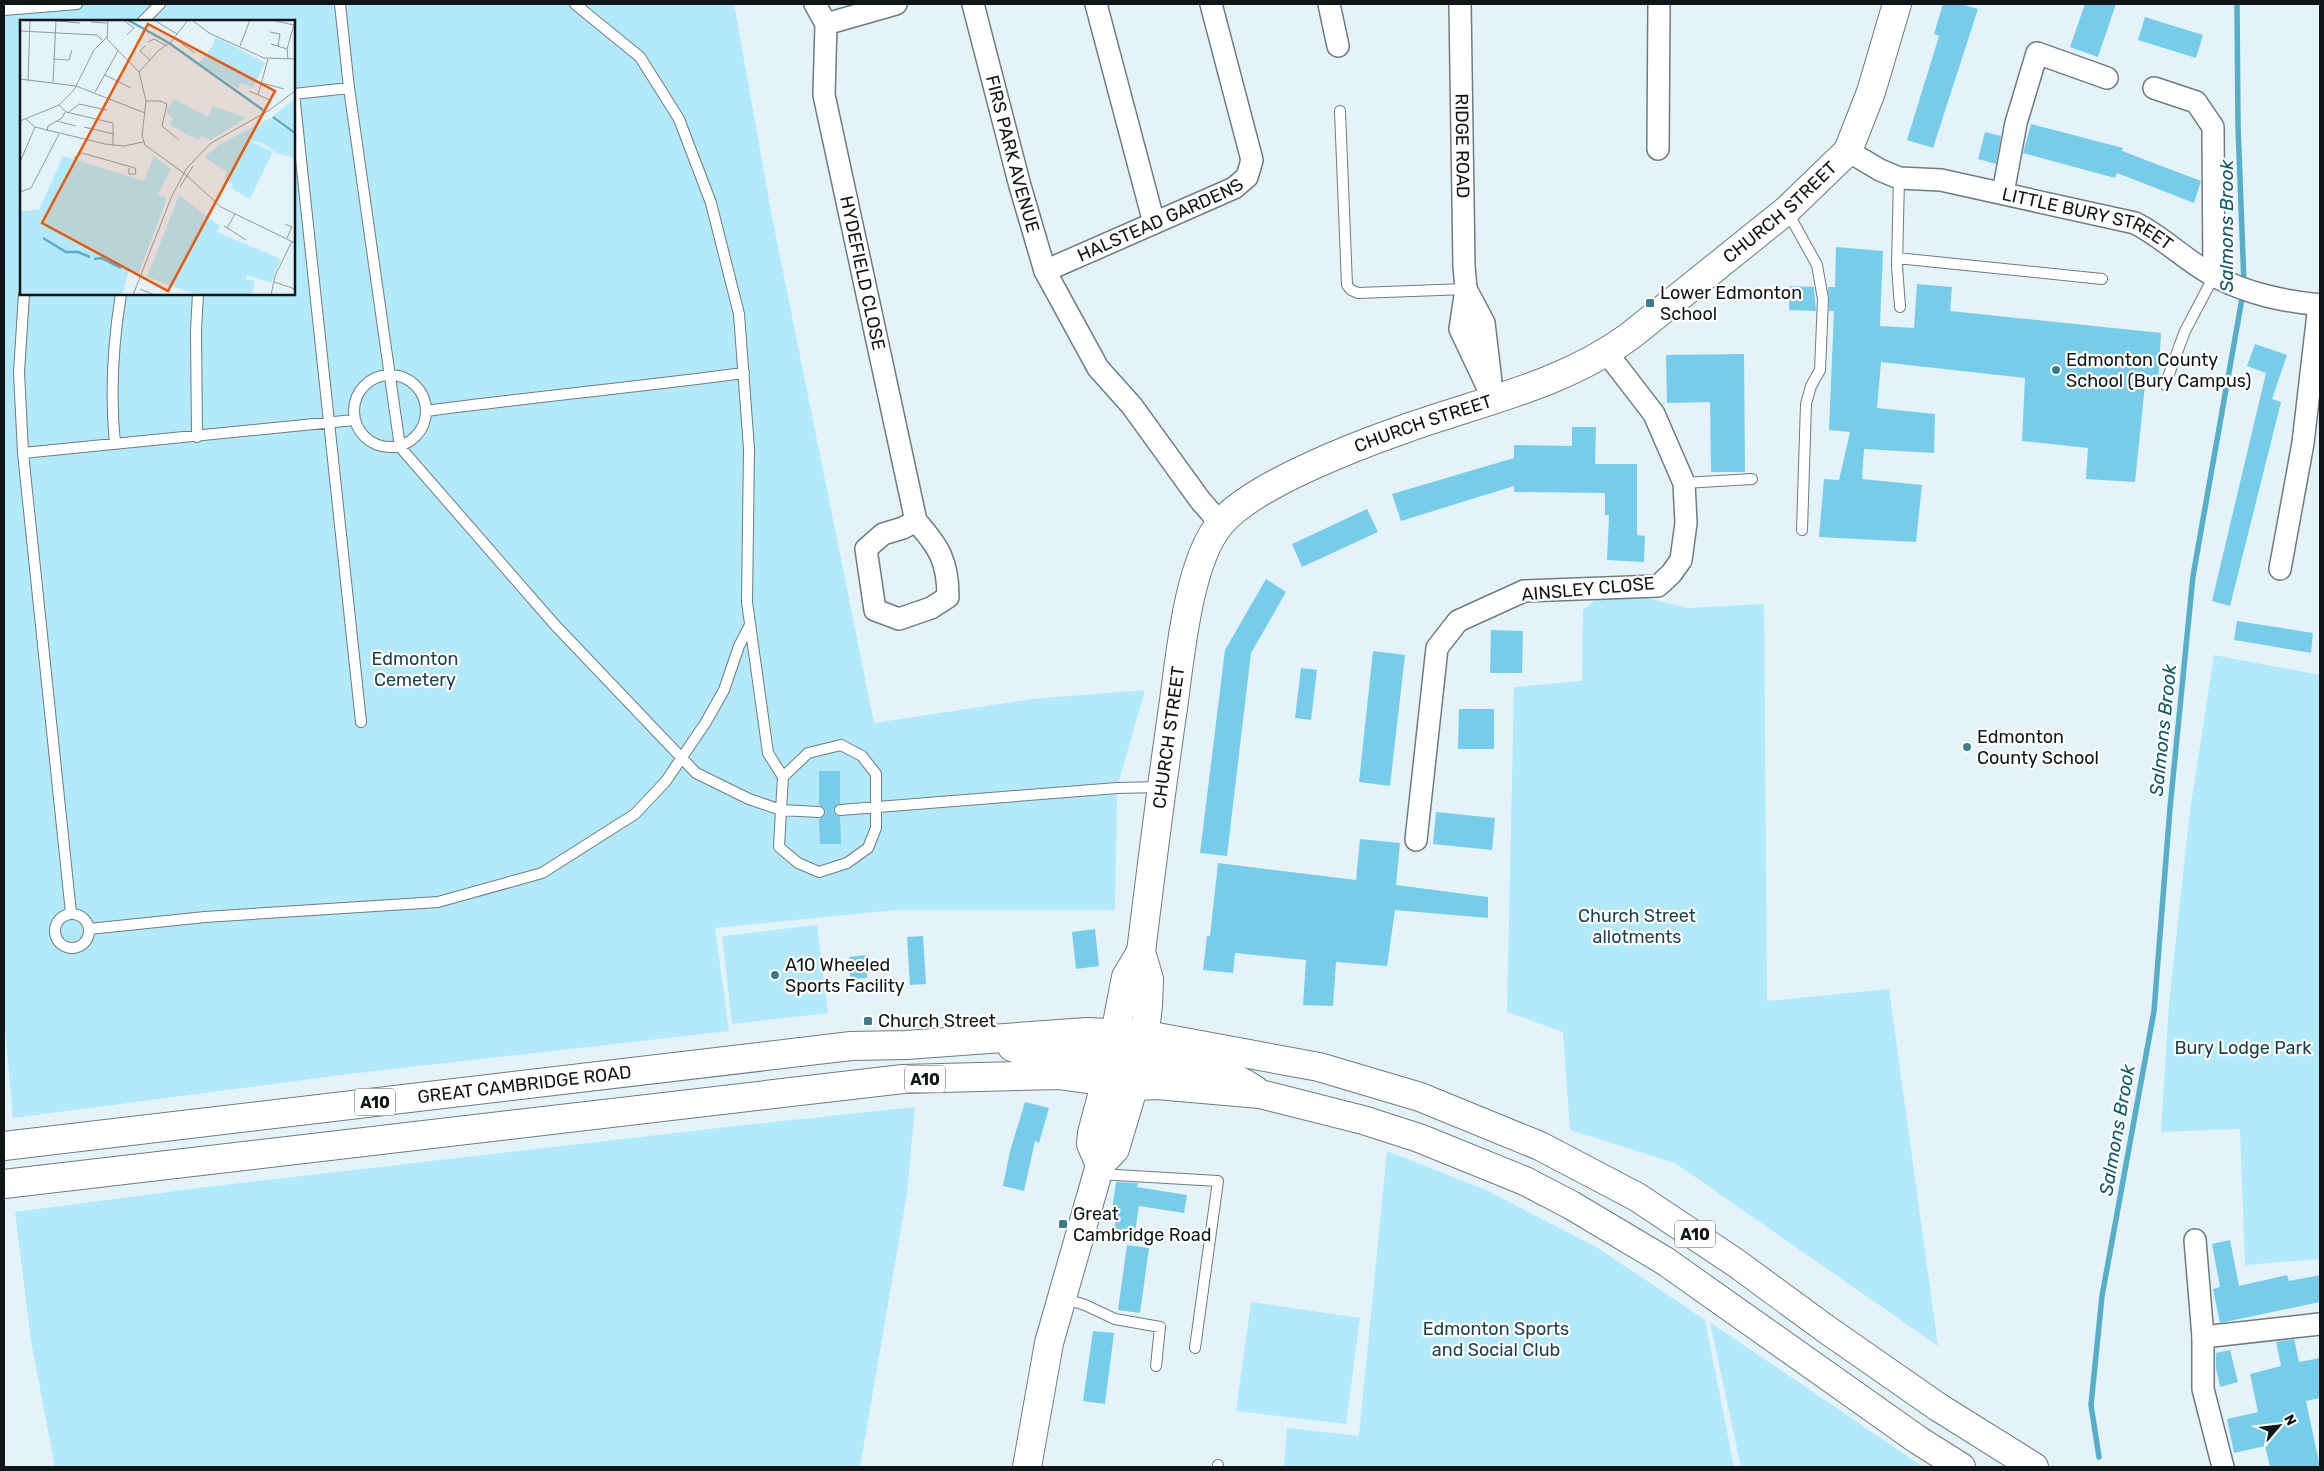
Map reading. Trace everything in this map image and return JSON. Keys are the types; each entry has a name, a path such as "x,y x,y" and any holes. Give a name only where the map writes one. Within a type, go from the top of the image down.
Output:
{"main road":[{"name":"CHURCH STREET","path":"1026,1467 1049,1343 1098,1170 1115,1150 1136,1086 1144,1047 1148,979 1141,952 1161,787 1195,577 1220,523 1248,500 1333,457 1407,428 1494,401 1569,372 1607,353 1787,210 1848,151 1871,92 1896,4"},
{"name":"CHURCH STREET","path":"1098,1170 1091,1144 1092,1133 1108,1070 1126,977 1141,952"},
{"name":"A10","path":"1001,1039 1038,1034 1116,1033 1144,1047 1319,1068 1420,1097 1540,1146 1637,1197 1686,1228 1938,1407 2034,1467"},
{"name":"A10","path":"1001,1039 1012,1048 1027,1052 1087,1055 1136,1086 1157,1085 1260,1094 1363,1120 1419,1138 1525,1181 1571,1205 1665,1261 1910,1434 1961,1467"},
{"name":"GREAT CAMBRIDGE ROAD","path":"4,1146 851,1046 906,1045 1001,1039"},
{"name":"A10","path":"1144,1047 1154,1063 1219,1072 1242,1082 1260,1094"},
{"path":"663,1068 668,1107"},
{"name":"A10","path":"4,1184 903,1079 1059,1075 1108,1070"}],"street":[{"path":"815,4 826,24 896,4"},
{"name":"FIRS PARK AVENUE","path":"973,4 1020,186 1045,272 1062,301 1111,360 1132,406 1200,500 1220,523"},
{"path":"1096,4 1154,223"},
{"name":"HALSTEAD GARDENS","path":"1045,272 1234,188 1247,177 1252,160 1212,4"},
{"path":"1329,4 1338,46"},
{"name":"RIDGE ROAD","path":"1460,4 1464,266 1466,289 1460,329 1494,401"},
{"path":"1658,149 1659,4"},
{"name":"HYDEFIELD CLOSE","path":"826,24 824,95 916,521"},
{"path":"2004,193 2016,123 2037,53 2107,78"},
{"path":"2154,88 2196,102 2213,127 2214,276"},
{"name":"LITTLE BURY STREET","path":"1848,151 1880,170 1899,178 1941,180 2135,223 2150,231 2214,276 2238,287 2263,297 2320,305"},
{"path":"2280,569 2303,443 2320,305"},
{"name":"AINSLEY CLOSE","path":"1416,840 1437,648 1458,621 1524,591 1658,586 1671,574 1681,560 1686,523 1684,483 1654,414 1607,353"},
{"path":"916,521 936,543 948,574 948,598 931,608 899,619 875,610 866,549 883,534 903,528 916,521"},
{"path":"2195,1240 2203,1337 2202,1389 2223,1467"},
{"path":"2203,1337 2320,1324"}],"lane":[{"path":"4,10 77,4"},
{"path":"144,20 160,4"},
{"path":"340,4 349,88 400,447 555,625 696,773 749,798 781,810 819,812"},
{"path":"575,4 640,57 680,119 711,203 739,314 749,450 746,602 768,753 783,777 779,847 798,863 819,872 847,863 868,848 876,828 876,774 862,756 841,744 808,754 783,777"},
{"path":"295,94 349,88"},
{"path":"295,104 327,421 361,722"},
{"path":"1340,111 1347,285 1358,293 1466,289"},
{"path":"1899,178 1897,258 1900,307"},
{"path":"1787,210 1817,264 1823,299 1823,336 1820,370 1811,386 1806,404 1802,530"},
{"path":"1897,258 2102,279"},
{"path":"2165,385 2197,304 2214,276"},
{"path":"24,295 19,372 23,453 71,913"},
{"path":"115,444 112,416 112,380 121,295"},
{"path":"197,437 196,330 198,295"},
{"path":"426,411 523,398 626,389 744,373"},
{"path":"390,375 410,381 423,396 426,411 423,427 418,436 400,447 380,447 364,437 354,420 354,403 361,388 374,378 390,375"},
{"path":"23,453 197,437 327,421 354,420"},
{"path":"1684,483 1752,479"},
{"path":"90,929 206,917 438,902 542,873 635,814 666,782 724,690 739,646 750,625"},
{"path":"840,810 876,809 1117,788 1161,787"},
{"path":"71,913 83,917 90,929 87,940 78,948 66,948 56,940 54,928 60,918 71,913"},
{"path":"1098,1170 1218,1180 1195,1348"},
{"path":"1062,1298 1085,1305 1115,1319 1160,1328 1156,1366"}],"green space":[{"name":"Edmonton Cemetery","path":"4,4 734,4 772,217 874,723 1032,699 1145,690 1117,788 1115,910 896,910 715,928 729,1031 349,1074 13,1118 4,1016"},
{"name":"Church Street allotments","path":"1609,589 1688,608 1764,604 1767,1001 1889,989 1938,1346 1675,1163 1570,1130 1563,1032 1507,1012 1514,687 1582,681 1583,610"},
{"name":"Bury Lodge Park","path":"2214,655 2320,675 2320,1259 2245,1265 2240,1129 2161,1132 2169,1005 2189,818"},
{"name":"A10 Wheeled Sports Facility","path":"817,925 828,1013 732,1024 722,936"},
{"path":"915,1107 907,1193 860,1467 55,1467 31,1341 15,1212 207,1187"},
{"name":"Edmonton Sports and Social Club","path":"1387,1151 1486,1190 1598,1248 1705,1320 1734,1467 1284,1467 1287,1428 1359,1436"},
{"path":"1251,1302 1360,1318 1346,1424 1236,1411"},
{"path":"1710,1322 1923,1467 1741,1467"}],"building":[{"path":"1943,4 1961,4 1978,9 1933,148 1907,140 1939,36 1934,34"},
{"path":"2085,4 2116,4 2098,57 2070,47"},
{"path":"2145,17 2203,35 2196,58 2138,40"},
{"path":"2031,124 2123,148 2122,151 2201,181 2194,203 2117,173 2115,178 2023,153"},
{"path":"1985,132 2001,136 1996,164 1978,159"},
{"name":"Edmonton County School (Bury Campus)","path":"1836,247 1883,251 1880,326 1914,328 1917,284 1952,287 1950,311 2161,333 2158,386 2145,385 2135,482 2086,479 2088,448 2022,441 2025,378 1881,362 1877,408 1935,414 1934,453 1864,449 1862,479 1922,485 1916,542 1819,537 1824,479 1839,480 1850,432 1829,430 1834,311 1829,311 1828,287 1835,287"},
{"path":"1790,286 1814,287 1816,311 1789,310"},
{"path":"2255,344 2287,355 2272,399 2281,402 2230,606 2212,601 2266,373 2247,366"},
{"path":"1744,354 1745,472 1711,472 1710,402 1667,403 1666,355"},
{"path":"1572,427 1596,427 1595,464 1637,464 1637,535 1645,536 1644,562 1607,560 1609,515 1605,515 1605,493 1514,492 1514,486 1401,521 1392,494 1514,458 1514,445 1572,446"},
{"path":"1367,509 1378,532 1302,567 1292,544"},
{"path":"1266,579 1286,592 1251,653 1227,856 1200,853 1225,650"},
{"path":"2237,621 2313,633 2311,653 2234,640"},
{"path":"1491,630 1523,631 1522,673 1490,673"},
{"path":"1373,651 1405,655 1390,786 1359,782"},
{"path":"1301,668 1317,670 1311,720 1295,718"},
{"path":"1459,709 1494,709 1494,749 1458,749"},
{"path":"819,771 840,771 840,803 833,810 840,817 841,844 820,844 819,819 826,812 819,805"},
{"path":"1436,812 1495,818 1492,850 1433,844"},
{"path":"1360,839 1400,843 1396,885 1488,897 1488,918 1395,910 1387,966 1336,962 1333,1006 1303,1005 1306,960 1235,953 1233,973 1203,970 1207,936 1210,936 1218,863 1356,880"},
{"path":"1095,929 1099,966 1076,969 1072,932"},
{"path":"923,936 926,984 910,985 907,937"},
{"path":"866,955 867,978 850,979 849,957"},
{"path":"1025,1102 1049,1108 1039,1143 1035,1141 1024,1191 1003,1186 1010,1151"},
{"path":"1116,1182 1138,1183 1137,1187 1187,1195 1184,1213 1139,1206 1135,1232 1114,1229 1117,1211 1112,1210"},
{"path":"2230,1240 2239,1286 2287,1275 2289,1281 2320,1275 2320,1302 2220,1323 2213,1289 2220,1287 2212,1244"},
{"path":"1127,1245 1149,1248 1140,1313 1118,1310"},
{"path":"1093,1331 1114,1333 1105,1404 1083,1401"},
{"path":"2294,1339 2299,1362 2320,1358 2320,1398 2306,1401 2320,1467 2270,1467 2265,1446 2234,1453 2227,1419 2258,1412 2250,1374 2281,1366 2276,1342"},
{"path":"2230,1350 2238,1382 2220,1387 2216,1368 2216,1353"}],"waterway":[{"name":"Salmons Brook","path":"2237,4 2238,126 2244,284"},
{"name":"Salmons Brook","path":"2099,1457 2091,1405 2102,1296 2154,1011 2170,808 2193,576 2243,293"}],"place":[{"name":"Lower Edmonton School","path":"1650,303"},
{"name":"Edmonton County School (Bury Campus)","path":"2056,370"},
{"name":"Edmonton County School","path":"1967,747"},
{"name":"A10 Wheeled Sports Facility","path":"775,975"},
{"name":"Church Street","path":"868,1021"},
{"name":"Great Cambridge Road","path":"1063,1224"}]}
